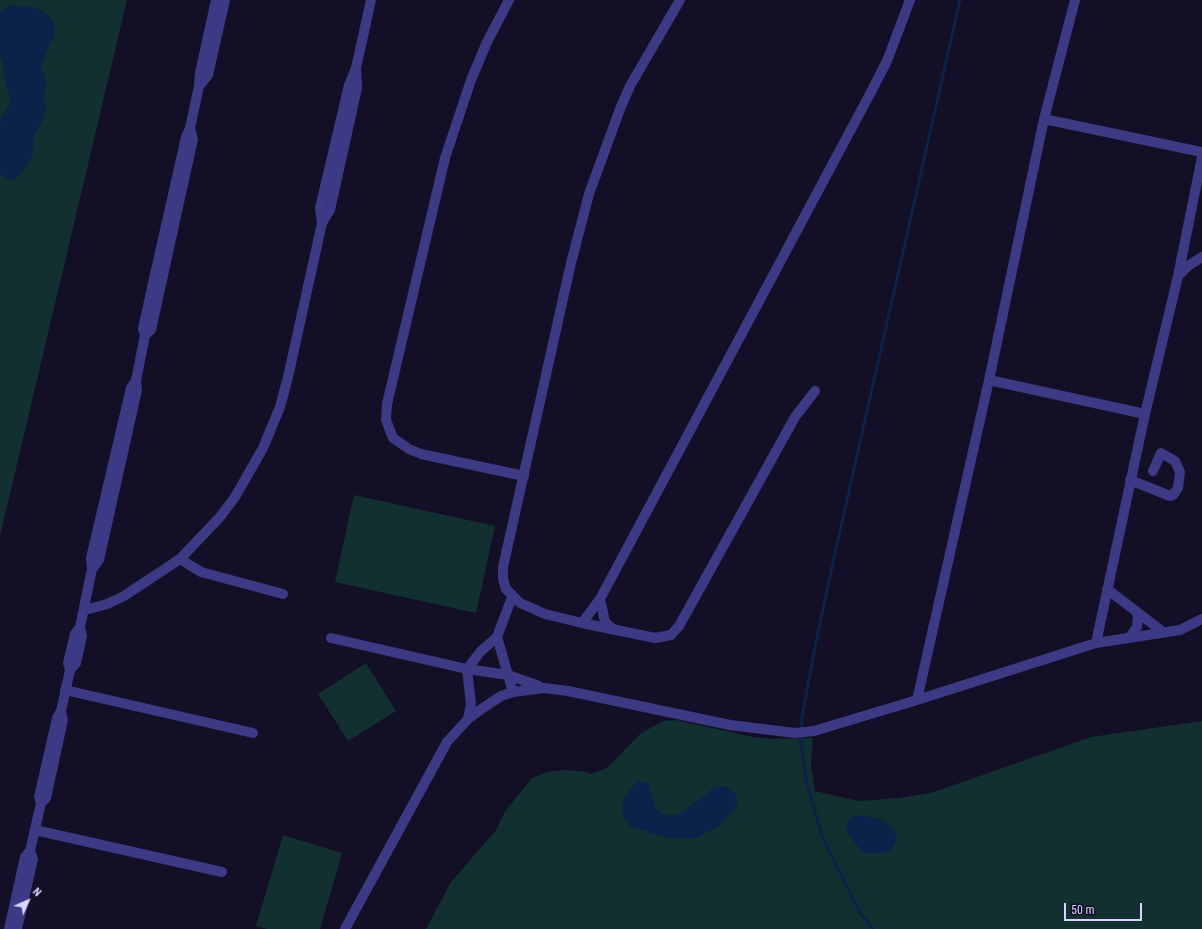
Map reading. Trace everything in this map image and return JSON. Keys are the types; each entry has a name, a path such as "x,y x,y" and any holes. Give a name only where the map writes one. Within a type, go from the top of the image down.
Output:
{"street":[{"path":"9,929 25,857 30,851 35,830 41,803 39,797 57,718 61,711 70,670 68,663 75,634 80,627 92,569 99,560 109,497 137,390 136,381 145,335 151,330 163,257 186,137 190,128 199,86 200,72 216,0"},
{"path":"199,86 208,75 225,0"},
{"path":"84,610 107,604 124,596 180,559 220,517 235,497 263,448 274,423 288,377 322,223 320,208 357,88 356,68 372,0"},
{"path":"509,0 471,80 445,158 387,404 386,420 393,438 409,449 421,454 524,476"},
{"path":"680,0 630,86 598,165 571,263 503,567 504,584 512,597 537,611 582,624 612,628 655,638 667,637 679,626 795,418 815,391"},
{"path":"582,624 600,599 871,92 890,53 910,0"},
{"path":"917,700 989,380 1044,119 1075,0"},
{"path":"1044,119 1202,152"},
{"path":"1096,643 1130,480 1178,276 1202,157"},
{"path":"1178,276 1202,257"},
{"path":"989,380 1145,414"},
{"path":"1130,480 1170,496 1173,495 1178,488 1180,472 1175,461 1161,453 1153,471"},
{"path":"180,559 201,572 283,594"},
{"path":"1107,589 1163,632"},
{"path":"468,719 471,704 467,668 481,651 497,636 512,597"},
{"path":"600,599 605,622 612,628"},
{"path":"1130,638 1137,627 1138,617 1136,611"},
{"path":"331,638 467,668 508,675 544,688 730,725 795,733 814,731 1096,643 1180,630 1202,619"},
{"path":"497,636 513,692"},
{"path":"345,929 441,752 456,732 468,719 492,702 513,692 544,688"},
{"path":"65,690 253,733"},
{"path":"35,830 222,872"},
{"path":"17,929 33,859 30,851"}],"green space":[{"path":"0,0 127,0 0,536"},
{"path":"354,495 495,526 476,613 335,582"},
{"path":"366,663 396,711 348,741 318,694"},
{"path":"676,720 753,737 771,739 813,738 811,766 815,791 859,801 898,798 931,793 1091,737 1202,721 1202,929 426,929 451,882 496,830 506,810 532,778 547,772 563,770 581,771 592,774 608,767 641,733 664,721"},
{"path":"283,835 342,853 320,929 267,929 256,926"}],"water":[{"path":"11,5 33,7 42,11 49,16 55,25 55,33 41,65 47,81 44,99 46,106 45,114 34,135 33,151 30,160 18,177 13,180 5,179 0,175 0,121 11,100 4,79 3,59 0,57 0,12 5,7"},
{"path":"640,781 649,784 656,809 665,815 673,815 683,812 716,786 728,787 737,797 737,806 719,826 696,838 673,839 630,826 625,819 622,811 624,798 635,783"},
{"path":"854,816 865,816 884,820 893,830 897,840 891,850 884,853 863,853 846,831 848,820"}],"waterway":[{"path":"873,929 860,913 822,837 806,780 801,743 802,717 837,544 960,0"}]}
